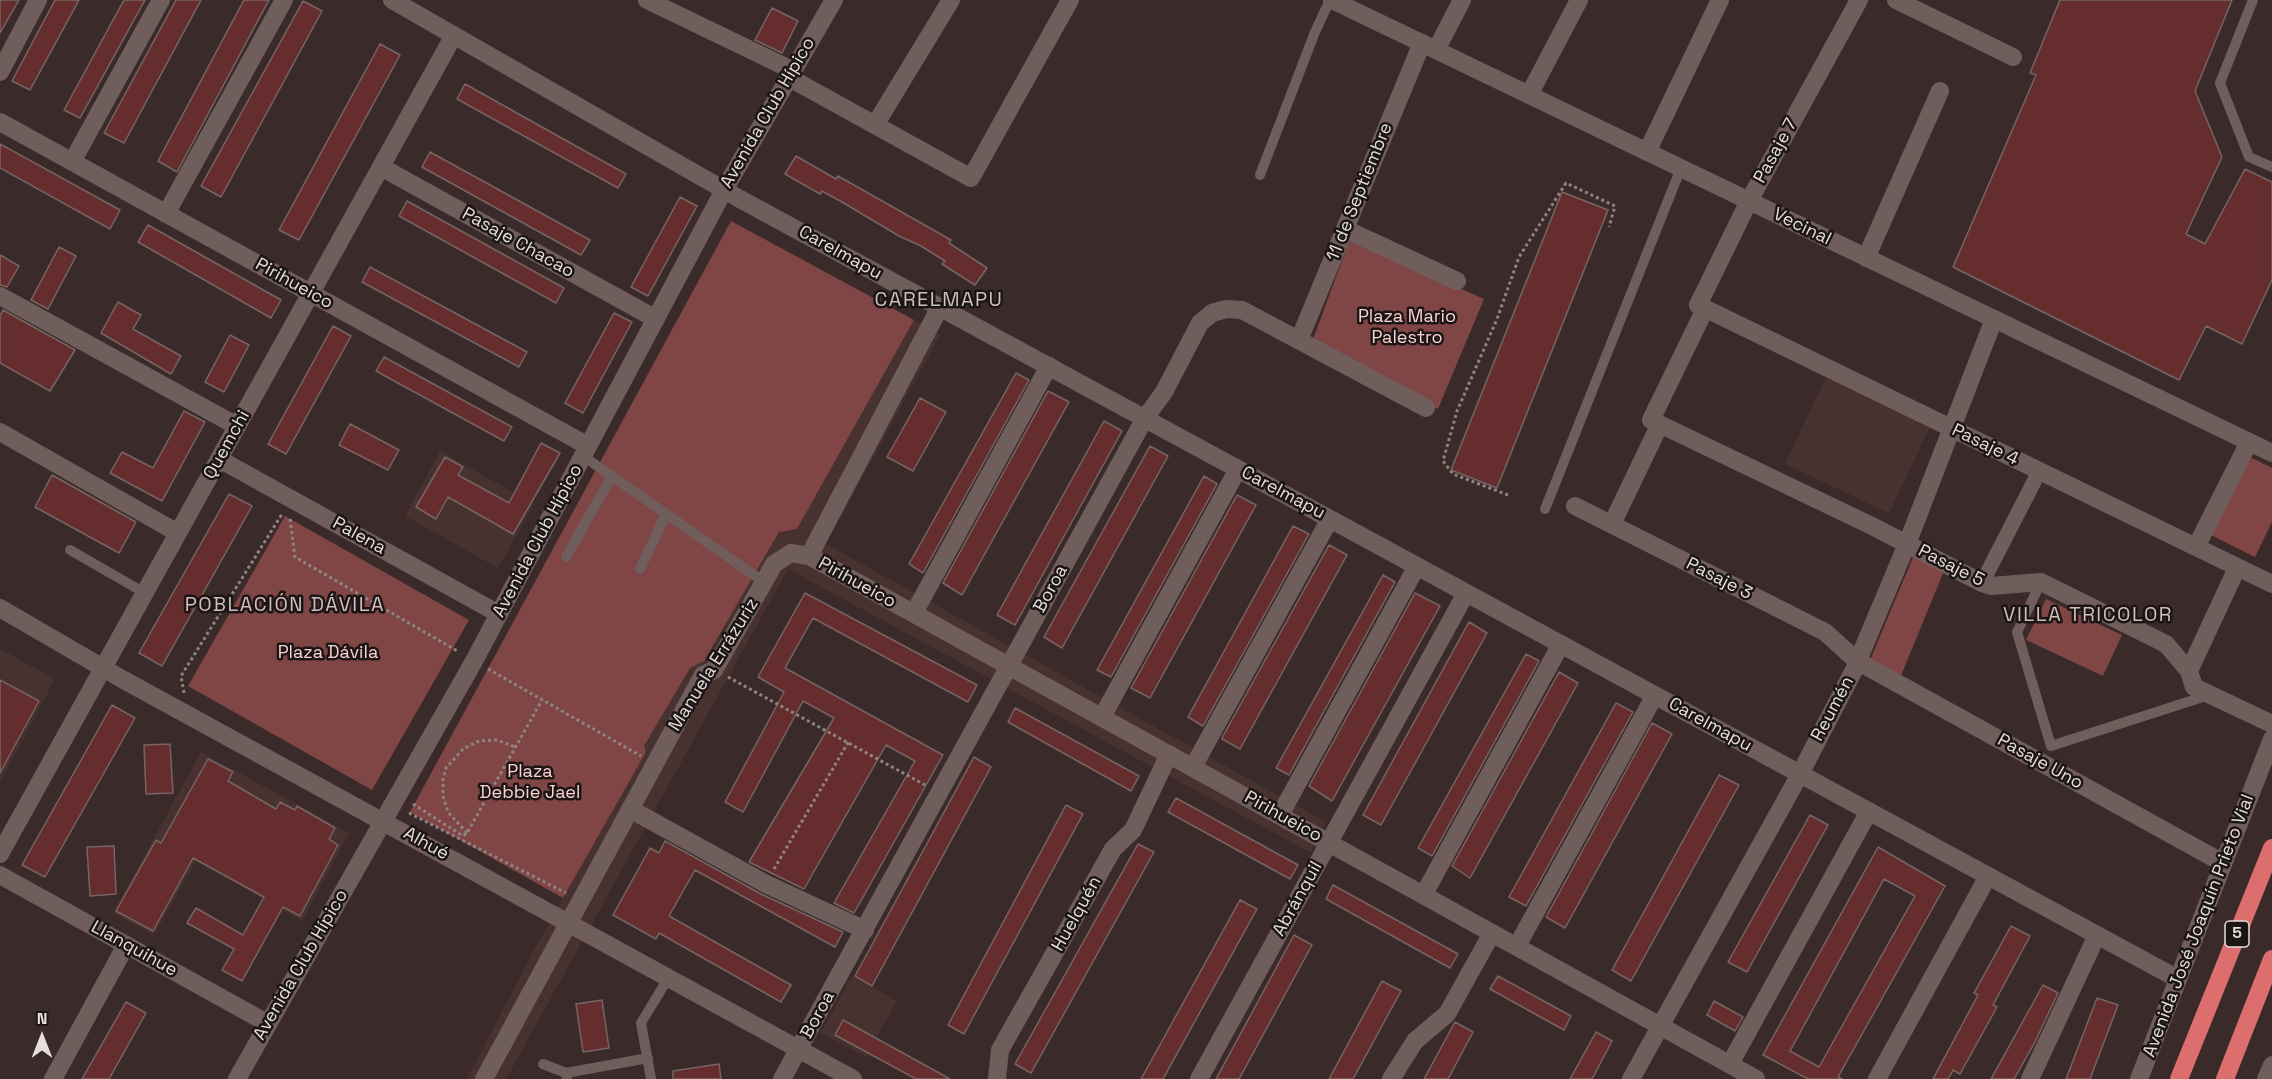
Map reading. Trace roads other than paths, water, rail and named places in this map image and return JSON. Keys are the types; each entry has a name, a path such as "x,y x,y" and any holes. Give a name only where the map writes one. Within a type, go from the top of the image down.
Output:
{"highway":[{"name":"5","path":"2180,1079 2272,848"},
{"name":"5","path":"2225,1079 2272,959"}],"street":[{"path":"0,72 38,0"},
{"path":"72,162 161,0"},
{"path":"166,214 284,0"},
{"name":"Carelmapu","path":"392,0 724,190 2178,979"},
{"path":"647,0 790,74 971,178 1070,0"},
{"name":"Avenida Club Hípico","path":"237,1079 474,661 724,190 834,0"},
{"path":"875,124 951,0"},
{"name":"Vecinal","path":"1331,0 2272,453"},
{"path":"1429,47 1462,0"},
{"path":"1528,95 1580,0"},
{"path":"1647,152 1720,0"},
{"name":"Pasaje 7","path":"1612,525 1702,307 1749,201 1859,0"},
{"path":"1896,0 2013,57"},
{"name":"Quemchi","path":"0,854 91,694 104,666 454,35"},
{"name":"11 de Septiembre","path":"1299,340 1345,230 1429,47"},
{"path":"1866,258 1940,91"},
{"name":"Pirihueico","path":"0,122 311,293 586,451"},
{"name":"Pasaje Chacao","path":"381,167 656,319"},
{"path":"1345,230 1457,281"},
{"path":"0,296 237,426"},
{"path":"809,556 940,307"},
{"name":"Pasaje 4","path":"1702,307 2272,584"},
{"name":"Boroa","path":"782,1079 1145,418 1164,392 1200,323 1212,313 1226,309 1242,310 1426,408"},
{"name":"Reumén","path":"1631,1079 1800,774 1857,661 1907,544 1994,319"},
{"path":"914,614 1049,366"},
{"name":"Pasaje 5","path":"1656,422 1907,544 1982,584 1991,586 2041,582"},
{"path":"0,432 178,533"},
{"path":"2196,547 2249,442"},
{"name":"Palena","path":"219,459 499,614"},
{"path":"1102,717 1238,469"},
{"path":"1982,584 2039,472"},
{"name":"Pasaje 3","path":"1575,506 1825,632 1857,661"},
{"path":"1193,767 1330,519"},
{"name":"Manuela Errázuriz","path":"484,1079 567,922 703,675 714,670 764,582 781,557 791,553 809,556"},
{"name":"Pirihueico","path":"809,556 1756,1079"},
{"path":"1280,815 1417,566"},
{"path":"2189,671 2237,568"},
{"path":"2041,582 2166,644 2189,671 2194,687 2272,724"},
{"name":"Abránquil","path":"1199,1079 1466,593"},
{"name":"Alhué","path":"0,608 122,678 854,1079"},
{"path":"1424,894 1561,644"},
{"name":"Pasaje Uno","path":"1857,661 2223,863"},
{"path":"1517,946 1655,695"},
{"name":"Avenida José Joaquín Prieto Vial","path":"2139,1079 2272,739"},
{"name":"Huelquén","path":"997,1079 1000,1050 1113,849 1133,830 1168,754"},
{"path":"630,808 766,884 865,930"},
{"path":"1730,1064 1869,812"},
{"name":"Llanquihue","path":"0,875 267,1023"},
{"path":"1877,1079 1988,876"},
{"path":"1391,1079 1415,1041 1447,1014 1492,933"},
{"path":"2030,1079 2097,935"},
{"path":"52,1079 131,948"},
{"path":"66,1079 131,948"},
{"path":"2266,1079 2272,1065"}],"lane":[{"path":"1260,175 1314,32 1331,0"},
{"path":"2253,0 2220,83 2249,157 2272,167"},
{"path":"1545,509 1681,168"},
{"path":"586,451 612,476 764,582"},
{"path":"566,557 612,476"},
{"path":"640,569 666,514"},
{"path":"70,550 145,593"},
{"path":"2041,582 2017,632 2051,746 2042,764"},
{"path":"2051,746 2209,695"},
{"path":"651,1079 641,1023 669,977"},
{"path":"543,1064 566,1076 648,1058"}],"district":[{"name":"CARELMAPU","path":"939,301"},
{"name":"POBLACIÓN DÁVILA","path":"285,606"},
{"name":"VILLA TRICOLOR","path":"2088,616"}],"park label":[{"name":"Plaza Mario Palestro","path":"1407,327"},
{"name":"Plaza Dávila","path":"328,653"},
{"name":"Plaza Debbie Jael","path":"530,782"}]}
